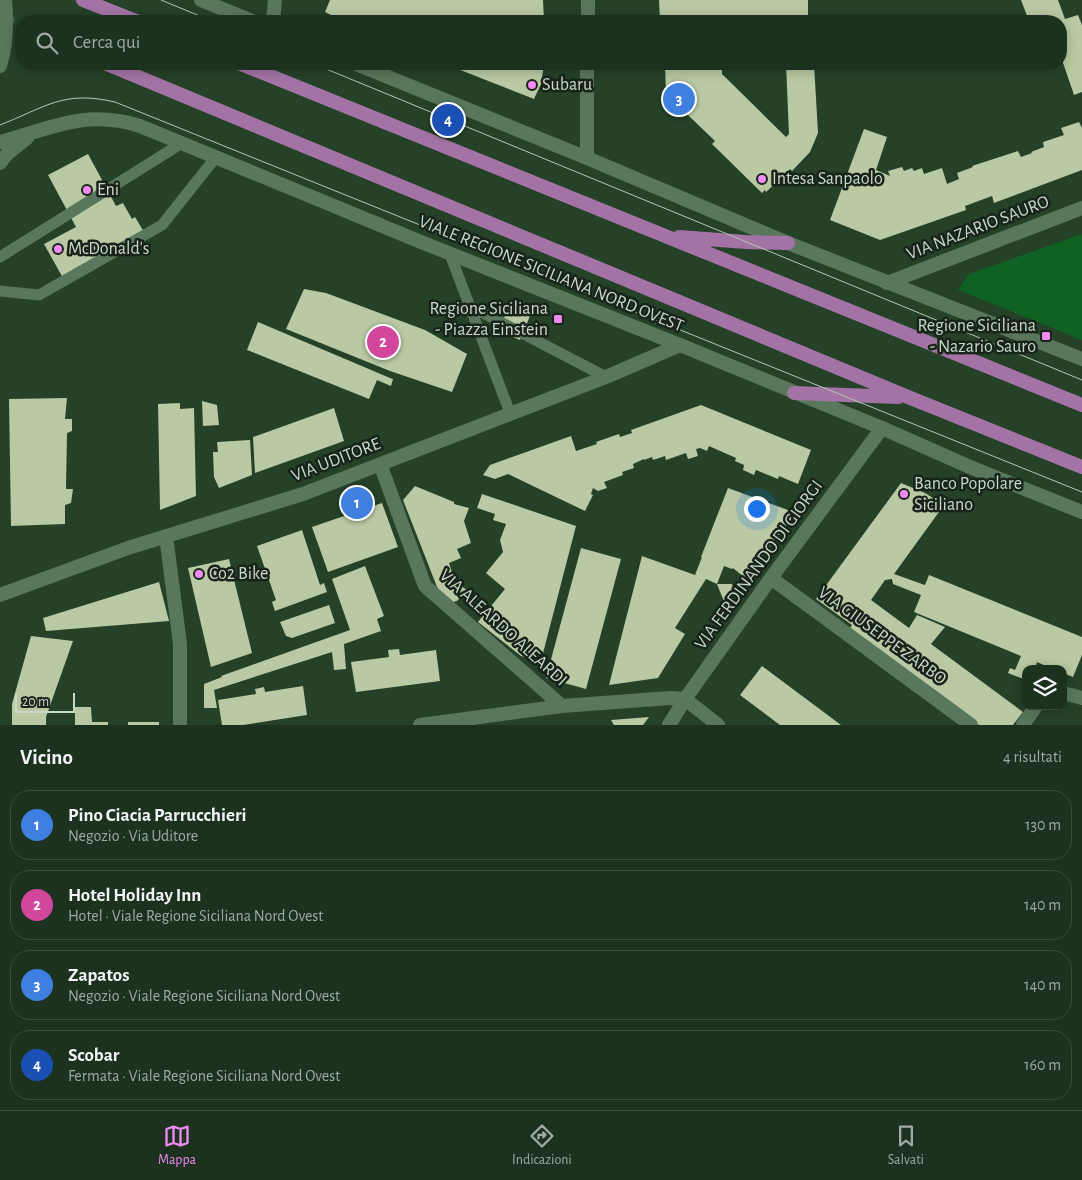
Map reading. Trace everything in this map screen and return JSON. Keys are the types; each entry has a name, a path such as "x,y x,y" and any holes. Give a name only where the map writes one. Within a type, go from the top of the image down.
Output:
{"main road":[{"path":"84,0 121,15"},
{"name":"VIALE REGIONE SICILIANA NORD OVEST","path":"121,70 908,397 1082,467"},
{"path":"256,70 1082,405"},
{"path":"667,237 788,243"},
{"path":"794,393 908,397"}],"street":[{"path":"0,66 5,47 7,21 5,0"},
{"path":"201,0 237,15"},
{"path":"274,15 275,0"},
{"path":"588,0 588,15"},
{"path":"371,70 587,158 788,243 1082,359"},
{"path":"587,70 587,158"},
{"name":"VIALE REGIONE SICILIANA NORD OVEST","path":"0,142 73,121 110,119 122,120 140,126 450,254 680,345 1082,512"},
{"path":"0,162 22,141 39,130"},
{"name":"VIA NAZARIO SAURO","path":"887,283 1082,208"},
{"name":"VIA UDITORE","path":"0,595 128,548 302,494 606,377 680,345"},
{"name":"VIA FERDINANDO DI GIORGI","path":"669,725 685,699 771,578 882,428"},
{"name":"VIA ALEARDO ALEARDI","path":"380,464 425,586 562,706"},
{"path":"166,536 180,644 180,725"},
{"name":"VIA GIUSEPPE ZARBO","path":"771,578 971,725"},
{"path":"1067,694 1082,698"},
{"path":"420,725 562,706 670,698 685,699 718,725"},
{"path":"1023,725 1033,710"}],"lane":[{"path":"0,257 182,142"},
{"path":"0,292 39,295 162,225 216,157"},
{"path":"450,254 510,413"},
{"path":"470,306 606,377"}],"green space":[{"path":"1082,234 1082,340 958,290 969,274"}],"building":[{"path":"330,0 543,0 544,15 331,15 325,12"},
{"path":"659,0 808,0 808,15 660,15"},
{"path":"1021,0 1058,0 1064,15 1027,15"},
{"path":"1078,15 1082,25 1082,92 1074,95 1065,70 1067,70 1067,18"},
{"path":"460,70 543,70 541,84 534,99"},
{"path":"665,70 722,70 722,74 786,137 789,134 786,70 814,70 818,133 810,152 792,171 790,169 788,172 790,174 787,176 785,174 766,192 765,190 762,193 712,144 715,141 666,94"},
{"path":"1079,122 1082,128 1082,170 994,203 992,196 965,206 966,210 880,240 830,220 864,129 887,137 876,170 890,176 888,171 902,167 904,171 912,168 914,171 922,168 924,174 942,168 947,184 959,179 957,173 972,166 1018,151 1021,157 1032,153 1044,147 1043,142 1064,135 1061,128"},
{"path":"88,154 116,206 123,203 132,219 135,217 144,232 63,278 44,244 76,227 48,175"},
{"path":"304,289 326,293 425,330 467,354 452,392 390,371 286,329"},
{"path":"508,308 530,316 520,340 499,331"},
{"path":"258,322 393,379 391,386 377,380 369,399 247,350"},
{"path":"67,398 65,419 72,419 72,431 67,433 66,489 73,489 71,503 65,505 65,524 11,526 9,399"},
{"path":"202,401 217,405 219,425 203,426"},
{"path":"180,403 180,409 194,408 196,496 160,510 158,404"},
{"path":"701,405 811,450 798,484 779,476 778,479 756,470 754,475 743,470 744,465 735,461 736,458 709,446 707,451 700,448 696,449 698,456 688,459 686,453 666,460 665,456 653,460 652,457 633,464 634,468 622,472 623,475 604,482 607,488 598,491 593,488 591,494 593,495 585,511 508,474 495,479 483,475 490,465 571,436 576,451 619,434 620,437 632,433 631,430"},
{"path":"334,408 344,441 255,473 253,437"},
{"path":"250,440 252,475 219,488 214,477 213,452 218,452 217,442"},
{"path":"901,483 925,493 944,505 894,574 925,585 929,575 1082,637 1082,655 1073,677 1067,675 1067,665 1044,665 1037,662 1036,665 1022,665 1022,678 1008,673 1010,668 1015,670 1021,656 914,612 921,595 893,584 892,579 885,580 871,600 909,628 917,615 945,627 931,644 1023,712 1013,725 979,725 849,630 852,625 816,599"},
{"path":"415,486 454,502 454,504 469,508 464,521 471,543 457,549 461,558 449,563 455,582 467,590 457,601 453,602 439,592 403,500"},
{"path":"728,488 796,513 745,578 733,568 724,566 717,584 706,579 675,628 685,634 658,678 609,685 642,556 695,575"},
{"path":"482,494 576,526 541,661 521,656 478,622 505,589 486,573 503,552 500,540 506,524 493,520 495,514 477,508"},
{"path":"382,503 398,547 328,572 312,527"},
{"path":"302,530 320,585 324,583 327,592 275,611 272,602 276,600 257,546"},
{"path":"581,548 621,559 586,689 546,678"},
{"path":"229,559 252,653 211,667 188,568"},
{"path":"365,566 384,616 377,619 381,631 344,644 346,669 334,670 332,652 214,690 217,708 204,708 204,684 221,676 350,630 332,579"},
{"path":"159,582 169,621 46,631 43,618"},
{"path":"717,584 732,584 734,590 725,604"},
{"path":"329,605 335,623 292,638 286,636 280,622"},
{"path":"31,636 73,641 46,717 46,725 12,725 12,704"},
{"path":"399,649 400,655 436,650 440,681 356,692 351,662 389,657 388,650"},
{"path":"762,666 841,725 780,725 740,695"},
{"path":"303,686 307,715 243,725 222,725 218,700 256,694 255,689 264,687 265,692"},
{"path":"75,707 91,707 92,722 108,722 108,725 75,725"},
{"path":"649,717 643,725 614,725 611,720"},
{"path":"128,722 159,722 159,725 128,725"}],"tunnel":[{"path":"0,19 15,25"}],"tram line":[{"path":"161,0 197,15"},
{"path":"329,70 1082,380"},
{"path":"0,125 55,102 68,99 82,98 115,102 1082,492"}],"place":[{"name":"Subaru","path":"532,85"},
{"name":"Zapatos","path":"679,99"},
{"name":"Scobar","path":"448,120"},
{"name":"Intesa Sanpaolo","path":"762,179"},
{"name":"Eni","path":"87,190"},
{"name":"McDonald's","path":"58,249"},
{"name":"Regione Siciliana - Piazza Einstein","path":"558,319"},
{"name":"Regione Siciliana - Nazario Sauro","path":"1046,336"},
{"name":"Hotel Holiday Inn","path":"383,342"},
{"name":"Banco Popolare Siciliano","path":"904,494"},
{"name":"Pino Ciacia Parrucchieri","path":"357,503"},
{"name":"Co2 Bike","path":"199,574"}]}
